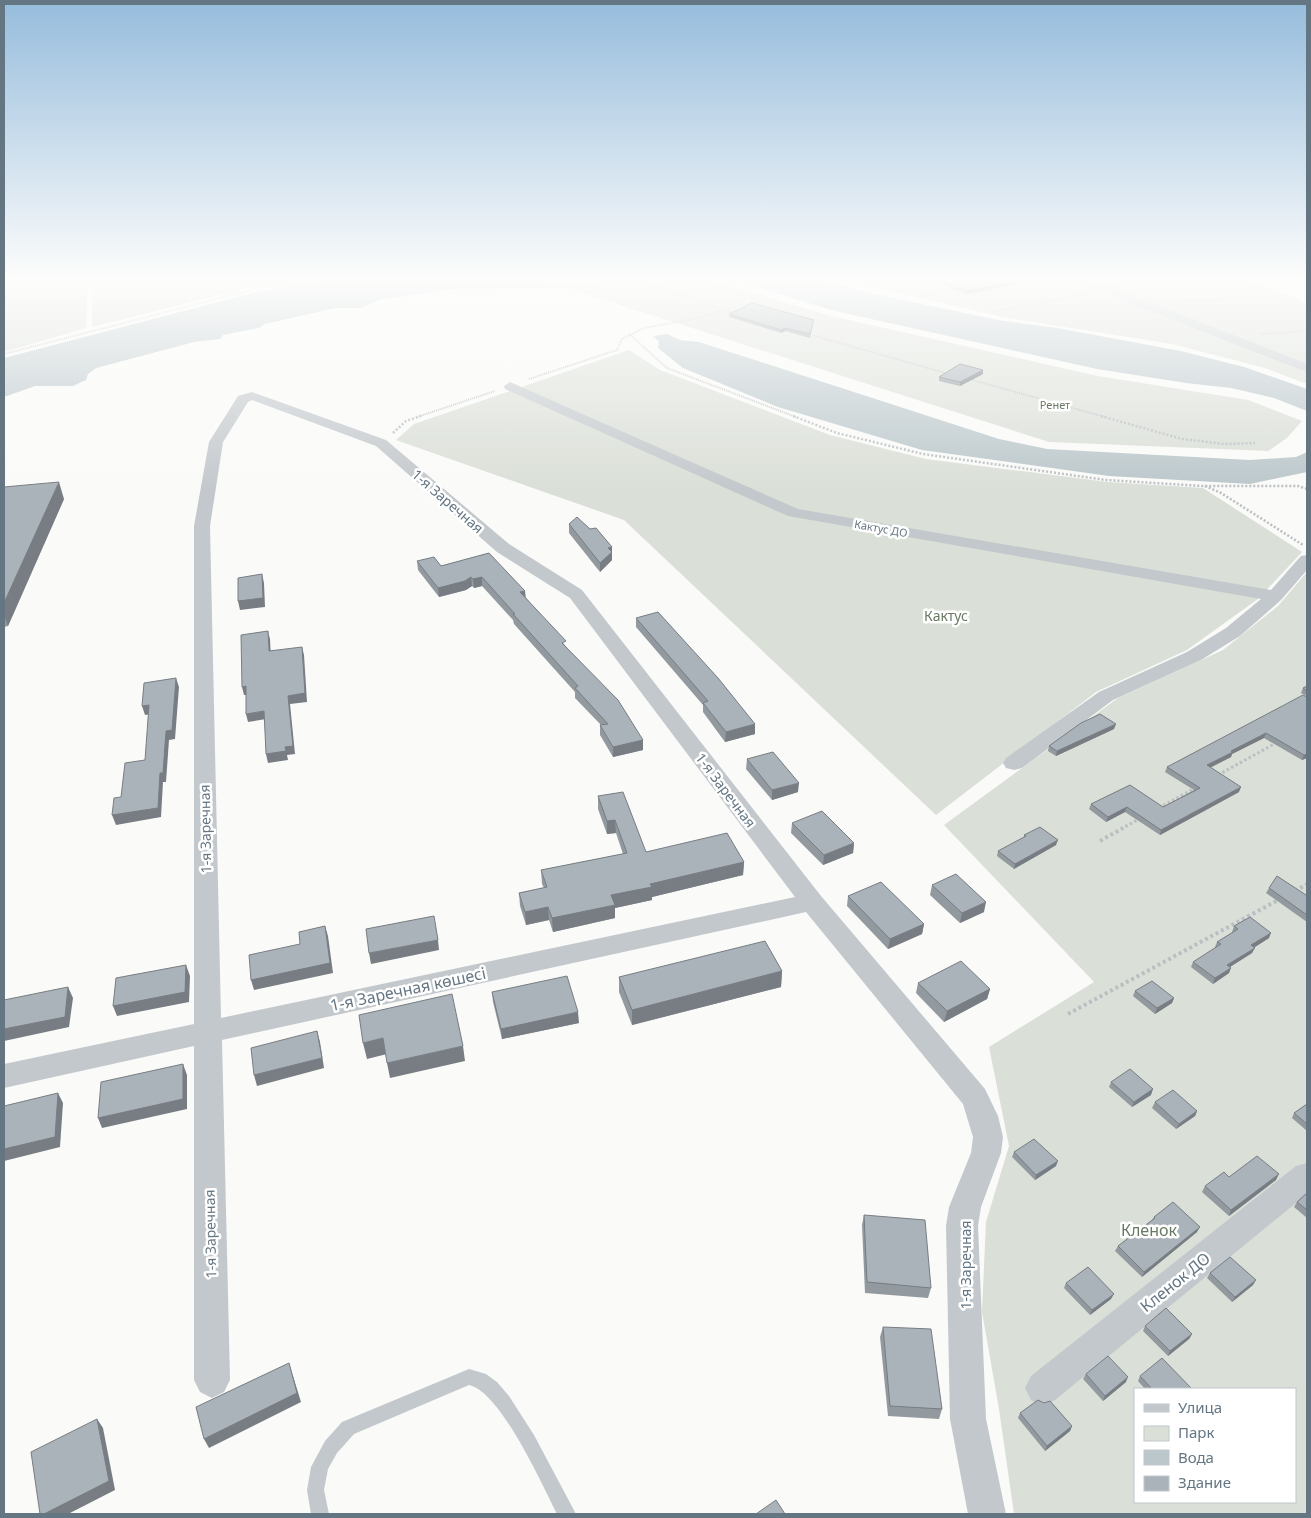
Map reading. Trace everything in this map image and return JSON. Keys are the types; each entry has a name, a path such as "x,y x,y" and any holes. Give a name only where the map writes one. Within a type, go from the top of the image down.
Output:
{"street":[{"path":"1257,349 1307,368"},
{"name":"Кактус ДО","path":"510,386 794,513 1275,596"},
{"name":"1-я Заречная","path":"212,1380 202,526 216,442 243,399 252,396 381,443 504,548 576,594 812,902 975,1096 983,1116 988,1137 986,1153 965,1207 962,1226 968,1420 987,1514"},
{"path":"1014,763 1106,696 1194,656 1233,632 1275,596 1307,560"},
{"name":"1-я Заречная көшесі","path":"4,1076 812,902"},
{"name":"Кленок ДО","path":"1043,1388 1307,1176"}],"lane":[{"path":"320,1514 316,1500 317,1478 322,1459 332,1442 348,1428 469,1377 481,1380 514,1416 567,1514"}],"path":[{"path":"4,354 24,349"},
{"path":"381,443 406,421 618,349"},
{"path":"646,349 667,368 837,433 923,454 1106,480 1204,486 1298,486 1307,489"},
{"path":"860,349 952,375"},
{"path":"962,377 1182,439 1224,444 1255,443"},
{"path":"1204,486 1221,493 1307,548"},
{"path":"1212,779 1280,740"},
{"path":"1152,812 1203,784"},
{"path":"1100,841 1143,817"},
{"path":"1290,893 1307,884"},
{"path":"1068,1014 1282,898"}],"green space":[{"path":"4,349 15,349 4,352"},
{"name":"Ренет","path":"758,349 977,349 1098,376 1248,400 1302,421 1287,438 1268,451 1049,442"},
{"path":"1191,349 1307,349 1307,384 1265,368"},
{"name":"Кактус","path":"629,350 660,370 830,435 926,459 1108,482 1203,488 1302,552 1258,599 1187,650 1096,692 936,815 624,520 396,440 414,424"},
{"name":"Кленок","path":"1307,572 1307,1514 1014,1514 999,1409 982,1312 986,1222 1009,1146 989,1047 1094,982 944,825 1118,698 1223,650 1278,606"}],"water":[{"path":"39,349 168,349 96,368 88,374 86,380 73,386 35,386 4,397 4,358"},
{"path":"659,349 720,349 999,439 1047,449 1250,460 1296,457 1307,452 1307,472 1250,484 1109,476 922,450 778,407 683,368"},
{"path":"1006,349 1169,349 1181,351 1244,367 1307,389 1307,411 1274,398 1231,388 1097,369"}],"building":[{"path":"960,364 983,370 960,382 939,377"},
{"path":"59,482 4,603 4,487"},
{"path":"577,517 590,529 596,528 612,547 608,548 612,552 600,563 569,524"},
{"path":"489,553 525,591 520,592 566,641 562,643 618,700 643,740 613,747 600,725 608,724 575,688 578,686 482,577 473,579 471,577 465,581 438,588 417,561 434,557 441,566"},
{"path":"262,574 263,598 238,601 238,578"},
{"path":"658,612 718,678 755,724 726,732 703,703 708,701 636,618"},
{"path":"268,631 269,651 302,647 305,693 288,696 293,746 285,747 286,751 266,754 264,711 246,714 246,686 242,687 241,635"},
{"path":"176,678 172,730 166,731 163,773 160,773 158,808 112,815 114,798 121,797 125,763 145,760 149,705 142,706 144,683"},
{"path":"1303,695 1307,697 1307,754 1304,755 1266,733 1231,751 1233,752 1207,765 1241,787 1161,830 1127,807 1108,817 1091,804 1130,785 1163,807 1200,788 1167,767"},
{"path":"1100,714 1116,724 1057,751 1049,746 1081,723"},
{"path":"773,752 799,783 772,790 747,759"},
{"path":"623,792 646,852 727,833 744,862 650,884 652,887 611,895 615,905 552,918 548,907 525,912 519,893 547,887 541,870 627,853 615,820 607,821 598,796"},
{"path":"822,811 854,843 824,855 792,823"},
{"path":"1040,827 1058,840 1015,864 998,851 1026,836 1024,835"},
{"path":"956,874 986,902 962,913 932,885"},
{"path":"1277,876 1307,894 1307,915 1269,888"},
{"path":"881,882 924,924 890,939 848,896"},
{"path":"434,916 438,940 369,953 366,929"},
{"path":"1250,917 1271,933 1251,945 1255,948 1227,965 1231,968 1215,978 1193,962 1221,944 1217,942 1238,929 1234,926"},
{"path":"325,926 330,963 251,980 249,955 300,944 299,932"},
{"path":"765,941 782,971 632,1010 619,977"},
{"path":"961,961 990,989 947,1011 918,983"},
{"path":"186,965 185,992 113,1006 116,978"},
{"path":"567,976 578,1012 501,1029 492,992"},
{"path":"1152,981 1174,998 1157,1008 1135,991"},
{"path":"68,987 65,1017 4,1029 4,1000"},
{"path":"452,994 463,1046 387,1063 383,1038 363,1043 359,1015"},
{"path":"317,1031 322,1058 254,1075 251,1048"},
{"path":"183,1064 183,1099 98,1118 101,1082"},
{"path":"1130,1069 1153,1089 1134,1102 1111,1082"},
{"path":"1173,1090 1197,1111 1179,1124 1155,1102"},
{"path":"58,1093 55,1137 4,1149 4,1106"},
{"path":"1307,1104 1307,1124 1294,1113"},
{"path":"1034,1139 1058,1161 1036,1175 1014,1152"},
{"path":"1257,1156 1279,1174 1231,1210 1205,1186 1224,1172 1229,1177"},
{"path":"1307,1193 1307,1210 1297,1202"},
{"path":"1173,1202 1200,1227 1144,1272 1118,1246"},
{"path":"864,1215 925,1220 931,1288 867,1282"},
{"path":"1230,1257 1256,1280 1235,1297 1210,1273"},
{"path":"1088,1267 1114,1294 1092,1310 1066,1283"},
{"path":"1166,1308 1192,1334 1170,1351 1145,1326"},
{"path":"883,1327 931,1329 942,1409 890,1406"},
{"path":"1108,1356 1128,1377 1105,1396 1086,1374"},
{"path":"1162,1358 1191,1388 1151,1388 1140,1376"},
{"path":"289,1363 297,1393 204,1439 196,1407"},
{"path":"1038,1400 1044,1403 1050,1401 1072,1426 1047,1446 1020,1413"},
{"path":"97,1419 109,1481 44,1514 40,1514 31,1452"},
{"path":"776,1500 785,1514 756,1514"}]}
